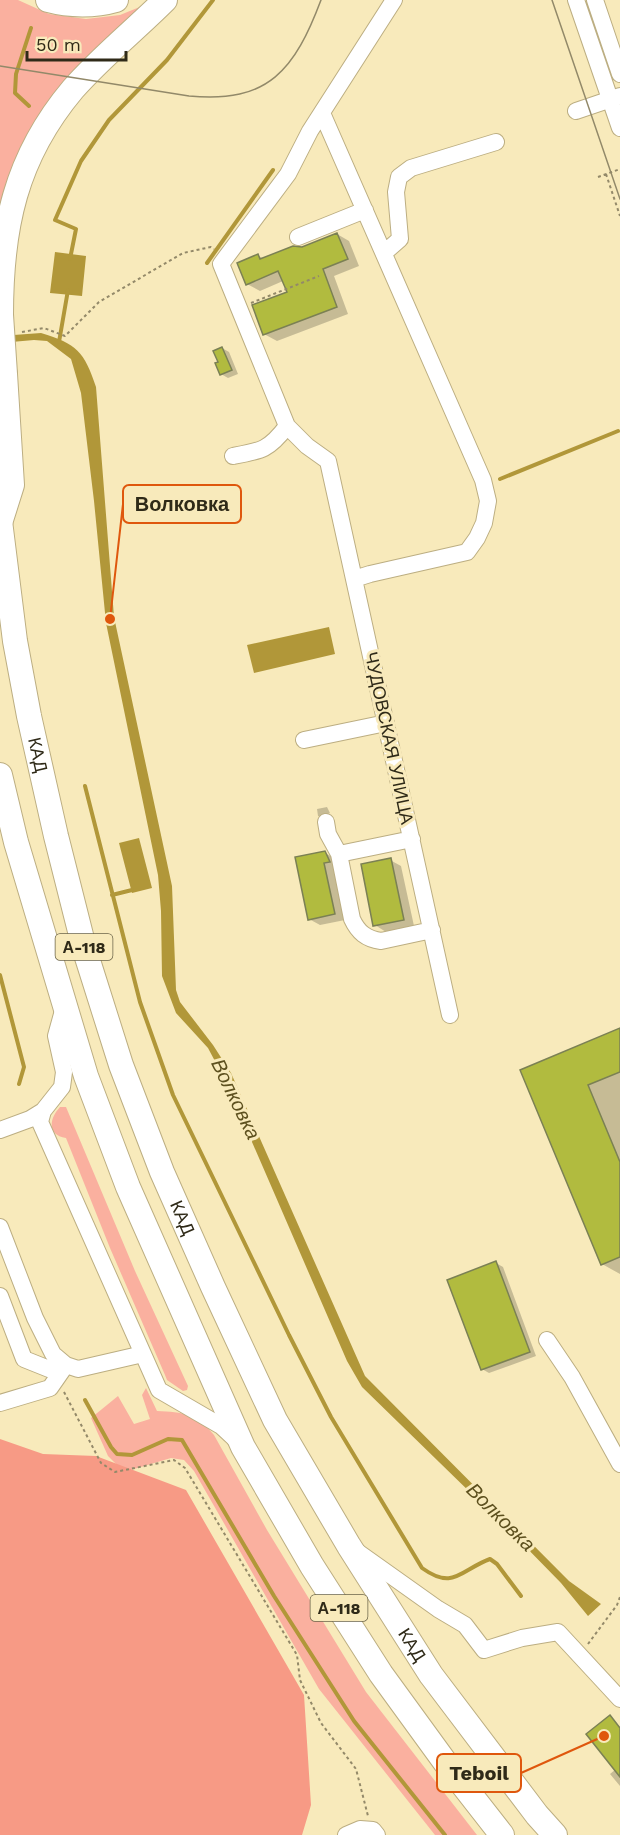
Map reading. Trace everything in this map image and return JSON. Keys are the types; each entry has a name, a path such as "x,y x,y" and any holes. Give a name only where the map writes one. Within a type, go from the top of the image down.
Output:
{"highway":[{"path":"48,0 76,4 107,3 116,0"},
{"path":"0,522 12,485 1,315 4,247 16,189 41,133 73,90 105,56 165,0"},
{"name":"КАД","path":"0,522 15,641 56,836 85,951 121,1065 162,1172 275,1420 349,1546 431,1675 537,1815 555,1835"},
{"name":"А-118","path":"0,775 16,842 86,1076 128,1187 243,1447 312,1566 381,1674 502,1835"}],"street":[{"path":"233,456 261,451 271,444 287,426 221,264 288,174 310,131 394,0"},
{"path":"576,0 615,97 620,128"},
{"path":"595,0 620,74"},
{"path":"576,111 615,97"},
{"path":"322,113 483,480 488,501 481,531 467,552 354,579"},
{"path":"384,253 400,239 396,192 399,177 411,168 496,142"},
{"path":"298,237 364,210"},
{"name":"ЧУДОВСКАЯ УЛИЦА","path":"287,426 307,446 328,461 450,1015"},
{"path":"304,740 386,723"},
{"path":"326,822 328,834 339,854 352,919 364,936 381,940 432,930"},
{"path":"339,854 412,839"},
{"path":"0,1130 30,1119 43,1111 62,1088 64,1072 56,1036 64,1007"},
{"path":"43,1111 40,1122 159,1390 221,1426 243,1447"},
{"path":"2,1237 35,1318 61,1372"},
{"path":"0,1296 24,1359 61,1372 143,1354"},
{"path":"547,1340 572,1377 620,1464"},
{"path":"0,1404 50,1388 61,1372"},
{"path":"349,1546 438,1609 465,1625 484,1650 522,1638 558,1632 620,1699"},
{"path":"346,1835 360,1829 375,1832"}],"path":[{"path":"598,177 620,169"},
{"path":"606,174 620,216"},
{"path":"28,331 44,328 65,336 99,302 183,253 211,248"},
{"path":"240,308 320,276"},
{"path":"61,1372 100,1463 116,1472 174,1460 185,1468 297,1655 300,1680 321,1723 356,1769 362,1799 375,1832"},
{"path":"580,1654 617,1605 620,1597"}],"shaded area":[{"path":"0,0 18,0 49,14 86,19 120,15 152,2 75,83 0,239"},
{"path":"60,1107 66,1107 135,1271 188,1386 187,1390 183,1391 167,1380 66,1138 56,1134 53,1130 52,1121"},
{"path":"146,1388 157,1411 174,1412 195,1418 214,1435 267,1530 366,1692 477,1835 435,1835 319,1689 194,1471 184,1460 171,1458 124,1472 108,1456 91,1418 118,1396 134,1424 150,1419 142,1395"},
{"path":"0,1439 43,1454 96,1456 186,1490 304,1695 311,1805 302,1835 0,1835"}],"water":[{"path":"55,252 86,256 82,296 50,293"},
{"path":"41,333 63,341 78,351 96,387 114,617 172,886 176,990 180,1002 231,1073 365,1376 569,1581 601,1604 588,1616 561,1583 516,1537 362,1387 347,1361 226,1082 208,1048 176,1013 162,976 158,875 106,623 81,393 71,359 47,341 0,343 0,336"},
{"path":"329,627 335,654 254,673 247,645"},
{"path":"139,838 152,888 132,893 119,843"}],"building":[{"path":"337,233 348,259 323,269 337,307 263,335 252,305 287,292 278,271 246,285 237,263 258,254 260,259 293,246 302,247"},
{"path":"222,347 232,370 220,375 213,351"},
{"path":"325,851 330,862 324,863 335,914 308,920 295,857"},
{"path":"391,858 404,920 373,926 361,864"},
{"path":"620,1028 620,1072 588,1085 620,1162 620,1257 601,1265 520,1070"},
{"path":"496,1261 530,1352 481,1370 447,1280"},
{"path":"610,1715 620,1728 620,1777 586,1734"}],"waterway":[{"path":"70,259 76,229 55,220 81,161 109,120 167,60 213,0"},
{"path":"29,106 15,93 16,74 31,28"},
{"path":"207,263 273,170"},
{"path":"59,342 68,290"},
{"path":"500,479 618,431"},
{"path":"85,786 140,1002 173,1095 331,1417 422,1568 433,1575 450,1578 490,1559 497,1564 521,1596"},
{"path":"112,895 132,890"},
{"path":"0,975 24,1067 19,1084"},
{"path":"85,1400 117,1454 132,1455 168,1439 182,1440 274,1596 354,1721 445,1835"}],"tram line":[{"path":"0,66 189,96 217,97 240,94 259,87 275,77 289,63 301,45 321,0"},
{"path":"552,0 620,199"}],"place":[{"name":"Волковка","path":"110,619"},
{"name":"Teboil","path":"604,1736"}]}
